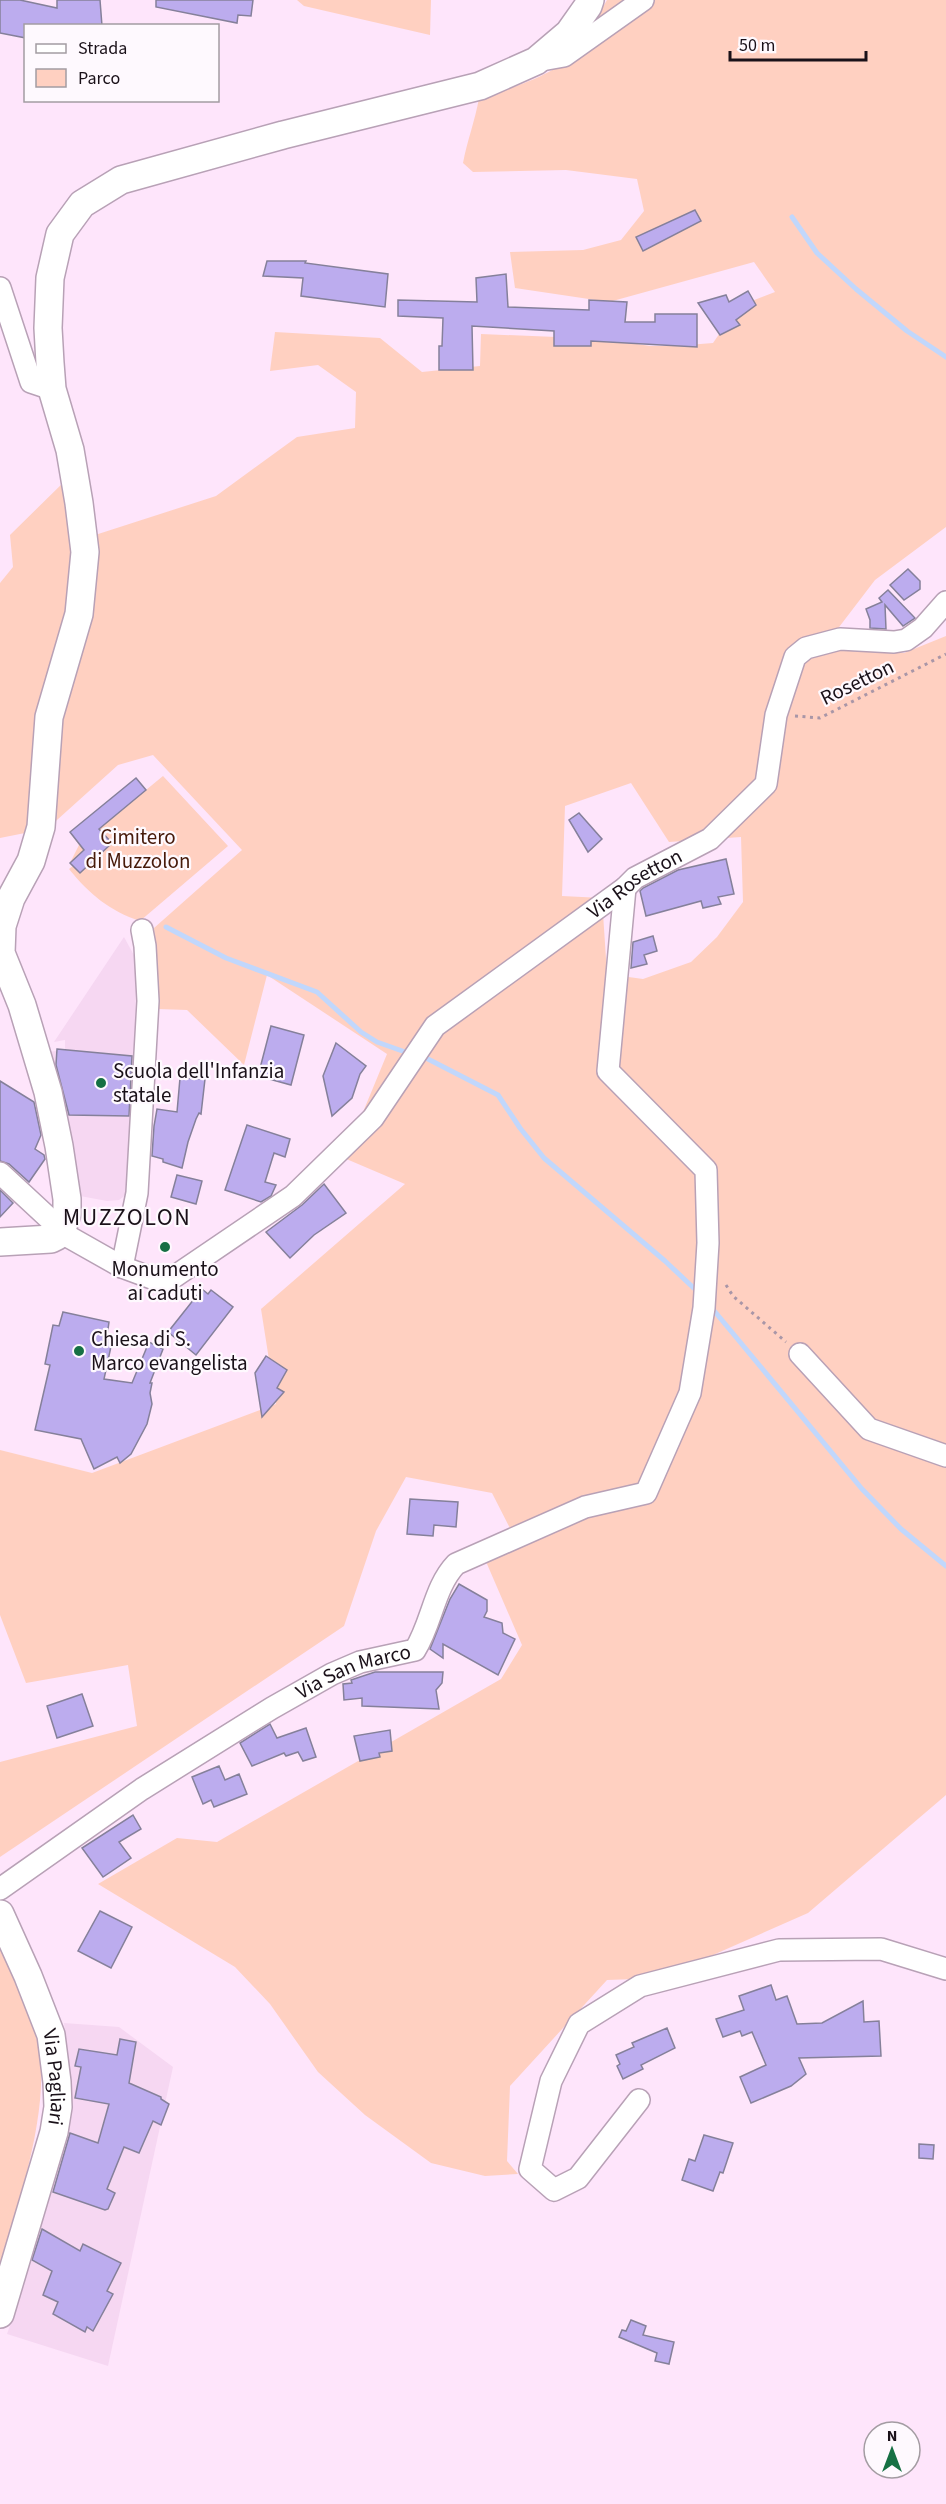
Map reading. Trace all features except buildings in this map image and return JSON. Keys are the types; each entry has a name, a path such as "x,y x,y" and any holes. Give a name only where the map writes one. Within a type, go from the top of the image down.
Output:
{"street":[{"path":"536,61 569,33 590,0"},
{"path":"57,1234 67,1214 67,1199 48,1092 22,1005 0,953 2,926 11,898 31,861 40,827 50,717 79,614 85,552 69,450 52,389 48,328 50,278 60,234 82,204 122,180 283,135 480,86 536,61 564,56 643,0"},
{"path":"0,288 31,382 52,389"},
{"name":"Via Rosetton","path":"122,1267 165,1283 293,1196 373,1118 435,1026 625,888 635,878 710,839 766,784 776,715 795,657 806,648 840,639 894,642 906,640 923,628 946,602"},
{"path":"625,888 608,1071 705,1170 707,1259"},
{"path":"0,1242 57,1234 69,1237 122,1267 137,1193 148,1001 142,930"},
{"path":"0,1173 57,1234"},
{"name":"Via San Marco","path":"0,1889 142,1789 272,1708 332,1674 360,1662 415,1650 422,1639 446,1575 456,1564 585,1507 646,1493 690,1393 704,1308 707,1259"},
{"path":"800,1354 869,1429 946,1456"},
{"name":"Via Pagliari","path":"0,1914 51,2035 58,2107 45,2166 0,2314"},
{"path":"639,2100 578,2178 554,2190 530,2169 551,2081 579,2024 640,1986 779,1950 881,1949 946,1969"}],"path":[{"name":"Rosetton","path":"776,715 820,718 946,654"},
{"path":"707,1259 733,1296 800,1354"}],"shaded area":[{"path":"124,937 136,959 135,1056 127,1194 119,1200 107,1201 80,1196 48,1052 65,1050 65,1040 54,1042"},
{"path":"64,2023 119,2027 173,2067 108,2366 7,2334 23,2288 52,2186 67,2103 67,2048"}],"green space":[{"path":"297,0 431,0 430,35 304,6"},
{"path":"607,0 946,0 946,527 875,580 833,635 857,647 904,653 946,636 946,1795 808,1913 661,1978 607,1980 510,2086 507,2161 518,2174 485,2176 431,2163 365,2115 318,2072 270,2004 235,1967 98,1884 177,1838 217,1842 501,1679 522,1645 484,1557 517,1542 492,1493 406,1477 376,1531 344,1626 0,1857 0,1762 137,1726 128,1665 26,1683 0,1615 0,1450 92,1473 276,1404 261,1309 405,1184 344,1158 387,1054 267,975 244,1065 187,1010 158,1009 154,928 242,850 153,755 118,765 47,829 55,736 92,536 216,496 297,437 355,428 356,392 318,365 270,371 275,332 380,338 422,372 480,366 481,334 604,339 650,346 713,343 724,327 731,309 775,292 754,262 609,302 515,288 510,252 583,250 621,240 644,211 637,179 566,170 473,172 463,163 479,98 524,83 557,67 576,47","holes":["631,783 669,842 741,837 743,902 717,937 691,962 643,979 607,974 602,898 562,896 565,806"]},
{"path":"67,479 74,547 70,611 30,832 0,838 0,583 13,567 10,535"},
{"name":"Cimitero di Muzzolon","path":"163,776 228,846 140,921 101,901 69,869 73,866 70,863 79,845 70,832 136,778 146,790"},
{"path":"0,1948 32,2023 39,2050 41,2074 40,2101 30,2159 0,2268"}],"waterway":[{"path":"792,217 817,253 856,289 907,331 946,357"},
{"path":"166,927 226,958 317,992 361,1032 377,1042 408,1053"},
{"path":"426,1058 498,1095 544,1158 665,1261 699,1293"},
{"path":"711,1307 862,1489 901,1529 946,1566"}],"place":[{"name":"Scuola dell'Infanzia statale","path":"101,1083"},
{"name":"Monumento ai caduti","path":"165,1247"},
{"name":"Chiesa di S. Marco evangelista","path":"79,1351"}],"district":[{"name":"MUZZOLON","path":"127,1217"}]}
